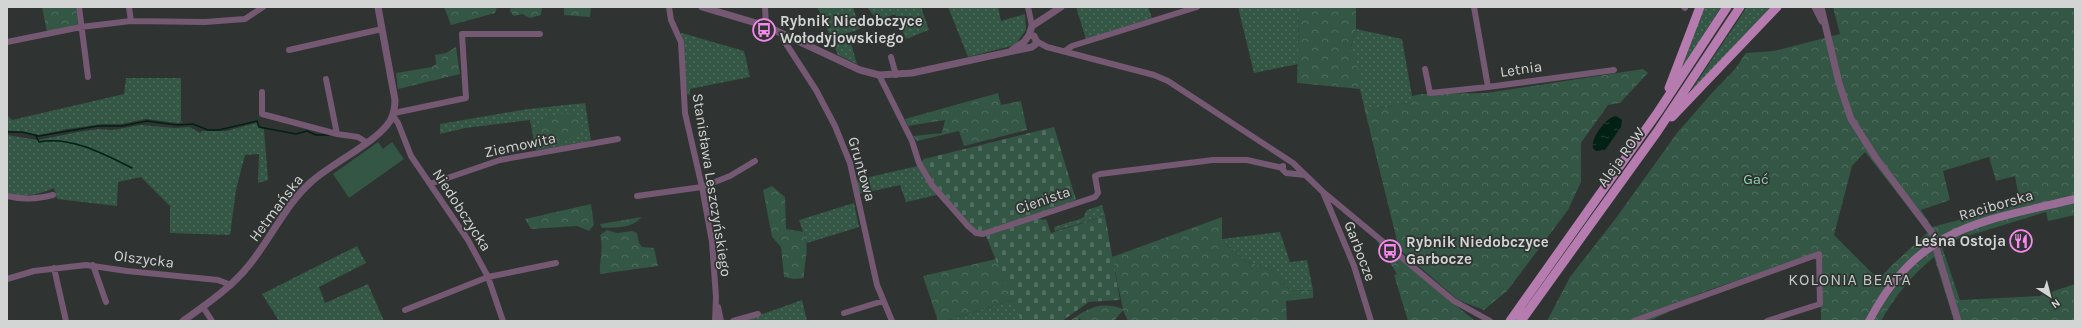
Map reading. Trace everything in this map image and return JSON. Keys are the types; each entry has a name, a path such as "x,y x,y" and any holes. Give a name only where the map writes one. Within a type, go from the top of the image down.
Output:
{"main road":[{"path":"1658,112 1676,72 1700,7"},
{"name":"Aleja ROW","path":"1510,321 1658,112 1727,7"},
{"name":"Aleja ROW","path":"1521,321 1657,132 1740,7"},
{"path":"1657,132 1777,7"},
{"name":"Raciborska","path":"1869,321 1882,298 1899,274 1916,257 1936,242 1961,229 1985,221 2075,199"}],"street":[{"path":"79,7 88,77"},
{"path":"129,7 131,21"},
{"path":"7,42 82,27 131,21 205,22 245,19 264,7"},
{"path":"378,7 394,94 394,114 466,98 462,34 540,34"},
{"name":"Stanisława Leszczyńskiego","path":"669,7 671,20 681,42 685,113 702,187 712,242 716,298 715,321"},
{"path":"702,7 766,26 860,70 879,75 896,75 961,63 1010,51 1032,42 1065,51 1164,79 1273,151 1285,165 1286,173 1305,175"},
{"path":"765,7 766,26"},
{"path":"1028,7 1032,26 1032,42"},
{"path":"1032,26 1061,7"},
{"path":"1065,51 1072,46 1196,7"},
{"name":"Letnia","path":"1474,7 1488,87 1614,70"},
{"path":"1815,7 1825,24"},
{"path":"1821,7 1846,107 1855,125 1876,158 1930,228 1936,242 1936,248 1958,321"},
{"path":"1010,51 1024,42 1025,45 1032,42 1040,22"},
{"path":"289,50 382,29"},
{"name":"Gruntowa","path":"783,34 784,40 816,90 835,126 850,163 870,257 883,301 892,321"},
{"path":"891,57 896,75"},
{"path":"1425,69 1430,92 1488,87"},
{"name":"Cienista","path":"879,75 912,141 919,163 932,185 976,233 983,234 1095,197 1098,193 1094,179 1095,176 1100,174 1213,160 1247,160 1285,165"},
{"path":"326,79 337,134"},
{"path":"262,92 262,114 337,134 358,137 366,142"},
{"name":"Hetmańska","path":"183,321 231,285 251,264 298,196 311,182 382,130 394,114"},
{"name":"Niedobczycka","path":"394,114 411,156 468,240 488,277 503,321"},
{"name":"Ziemowita","path":"430,184 500,160 618,139"},
{"path":"637,196 702,187 730,176 755,161"},
{"path":"1285,165 1296,167 1322,191 1454,301 1490,321"},
{"path":"1292,174 1296,167"},
{"name":"Garbocze","path":"1322,191 1354,266 1371,321"},
{"path":"7,196 21,199 36,199 52,195"},
{"path":"1634,321 1674,308 1714,291 1819,254 1820,304 1766,321"},
{"path":"405,310 488,277 556,263"},
{"path":"93,265 106,302"},
{"name":"Olszycka","path":"7,279 34,271 93,265 134,272 218,280 231,285"},
{"path":"54,268 66,321"},
{"path":"716,298 721,321"},
{"path":"844,313 883,301"},
{"path":"203,307 212,321"},
{"path":"733,321 758,314"}],"green space":[{"path":"42,7 76,7 78,25 47,32"},
{"path":"444,7 497,7 495,13 451,25"},
{"path":"511,7 542,7 541,15 530,18 522,14 514,16 510,11"},
{"path":"564,7 591,7 590,17 564,15"},
{"path":"817,7 849,7 821,15"},
{"path":"853,7 860,29 848,33 857,64 838,55 821,15"},
{"path":"867,7 921,7 929,30 906,39 895,14 878,21"},
{"path":"948,7 998,7 1001,21 1025,14 1026,30 1015,45 968,57"},
{"path":"1076,7 1148,7 1152,18 1086,39"},
{"path":"1238,7 1299,7 1298,64 1254,73"},
{"path":"1299,7 1356,7 1356,29 1351,47 1360,75 1361,93 1360,89 1297,83"},
{"path":"1703,7 1721,7 1677,76"},
{"path":"1747,7 1773,7 1684,101"},
{"name":"Gać","path":"1833,7 2075,7 2075,215 2048,221 2046,212 1941,244 1960,300 2039,296 2075,284 2075,321 1954,321 1934,257 1904,286 1881,321 1821,321 1820,252 1706,291 1672,305 1667,313 1648,321 1547,321 1570,277 1616,218 1677,133 1735,69 1746,53 1774,51 1840,34","holes":["1865,152 1928,232 1890,267 1879,280 1834,235 1852,166","1989,157 1996,181 2015,176 2020,204 1932,227 1921,210 1950,200 1943,171"]},
{"path":"1356,29 1402,39 1413,102 1365,111 1351,47"},
{"path":"682,33 744,51 750,77 690,89 690,95 687,94"},
{"path":"456,47 460,74 398,89 396,73 432,67 436,64 435,55 446,53"},
{"path":"1643,69 1648,73 1620,103 1608,105 1581,143 1581,182 1568,210 1507,291 1484,310 1458,300 1399,249 1365,111 1412,102 1412,96 1421,94 1486,93"},
{"path":"126,78 181,78 181,121 184,122 177,123 146,119 121,124 103,124 67,129 39,135 7,130 7,115 12,120 124,94"},
{"path":"998,93 1001,105 1021,101 1027,130 964,146 959,131 917,141 913,136 942,133 945,120 908,126 905,119"},
{"path":"585,103 591,141 536,150 530,120 465,128 440,134 440,124 528,109"},
{"path":"564,112 574,114 583,128 580,135 536,150 532,131 543,123 548,116 556,117"},
{"path":"256,123 258,124 259,128 264,129 268,180 258,183 259,154 245,155 236,190 230,235 170,233 170,206 141,177 118,182 117,206 57,199 54,188 31,195 13,195 7,193 7,135 38,140 78,132 99,129 112,130 141,125 175,128 190,127 200,133 202,131 226,131"},
{"path":"1054,127 1076,200 983,232 974,230 935,184 921,162 924,159"},
{"path":"378,142 383,149 392,142 404,159 349,198 333,174"},
{"path":"918,166 937,195 906,202 900,185 859,194 856,180"},
{"path":"772,186 785,197 786,229 804,232 807,250 804,278 794,279 784,277 781,247 772,237 763,190"},
{"path":"854,203 859,227 807,243 799,220"},
{"path":"591,204 594,225 589,231 577,226 531,229 525,219"},
{"path":"1102,205 1105,216 1055,231 1054,227 1083,218 1087,210"},
{"path":"1105,216 1120,300 1089,302 1062,321 1021,321 986,236 1039,217 1042,220 1046,219 1051,233"},
{"path":"642,217 633,224 624,227 602,228 600,224"},
{"path":"1222,217 1222,239 1245,261 1271,270 1291,291 1313,290 1313,298 1286,301 1287,321 1128,321 1123,310 1114,321 1081,321 1080,318 1076,321 1070,321 1095,307 1108,306 1123,309 1112,257"},
{"path":"607,230 617,233 632,231 637,233 639,243 642,247 654,248 658,266 600,274 602,245 600,235"},
{"path":"1280,232 1290,262 1307,260 1313,290 1291,291 1271,270 1245,261 1222,239"},
{"path":"1376,240 1474,320 1408,321 1394,275 1397,274"},
{"path":"357,246 366,263 319,287 325,303 368,284 384,321 279,321 262,294"},
{"path":"996,259 1013,300 946,321 938,321 923,276"},
{"path":"802,300 807,321 743,321"},
{"path":"1013,300 1021,321 946,321"}],"water":[{"path":"1616,116 1622,120 1621,127 1605,150 1596,151 1593,148 1593,144 1596,134 1608,120"}],"waterway":[{"path":"7,132 22,132 39,136 98,126 122,126 147,121 177,125 193,124 208,130 219,130 257,121 259,127 296,134 307,131 316,135 329,135"},
{"path":"36,136 39,142 51,141 75,144 99,152 132,168"}],"place":[{"name":"Rybnik Niedobczyce Wołodyjowskiego","path":"764,30"},
{"name":"Leśna Ostoja","path":"2021,241"},
{"name":"Rybnik Niedobczyce Garbocze","path":"1390,251"}],"district":[{"name":"KOLONIA BEATA","path":"1850,279"}]}
